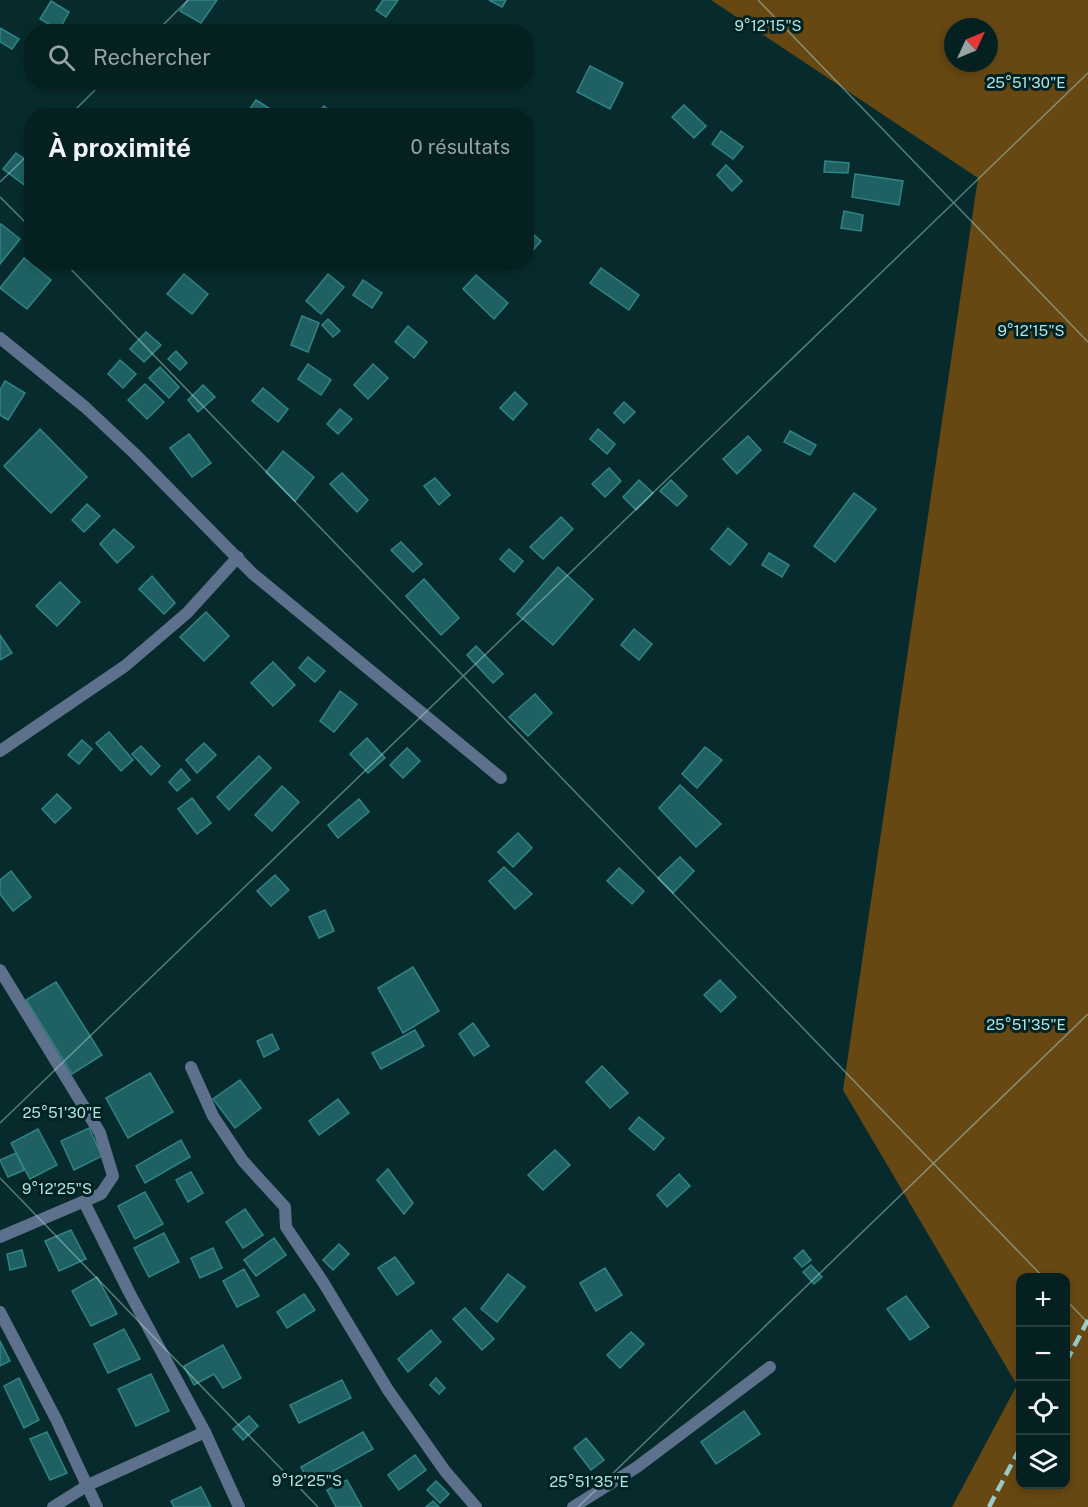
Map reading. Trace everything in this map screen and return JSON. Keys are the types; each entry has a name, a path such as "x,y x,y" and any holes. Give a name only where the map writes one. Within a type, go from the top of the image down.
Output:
{"street":[{"path":"0,338 85,407 144,462 253,574 501,778"},
{"path":"0,751 125,666 187,613 238,557"},
{"path":"0,970 100,1132 113,1176 101,1194 0,1237"},
{"path":"191,1067 213,1116 243,1161 285,1207 286,1227 323,1282 388,1390 445,1471 476,1507"},
{"path":"84,1202 129,1292 205,1432 239,1507"},
{"path":"0,1312 57,1419 97,1507"},
{"path":"573,1507 637,1467 770,1367"},
{"path":"53,1507 88,1485 205,1432"}],"shaded area":[{"path":"711,0 1088,0 1088,1507 952,1507 1016,1387 1016,1489 1070,1489 1070,1273 1016,1273 1016,1383 843,1090 978,178"}],"building":[{"path":"188,0 217,0 201,23 180,11"},
{"path":"383,0 398,0 386,17 376,10"},
{"path":"489,0 506,0 502,7"},
{"path":"51,1 69,12 62,24 49,24 40,19"},
{"path":"0,28 19,39 12,49 0,42"},
{"path":"590,66 623,83 610,109 577,92"},
{"path":"256,100 269,108 250,108"},
{"path":"684,105 706,126 694,138 672,117"},
{"path":"721,131 743,147 733,159 712,144"},
{"path":"16,153 24,158 24,185 3,169"},
{"path":"825,161 849,163 848,173 824,172"},
{"path":"726,165 742,181 732,191 717,175"},
{"path":"855,174 903,181 899,205 852,197"},
{"path":"844,211 863,215 861,231 841,228"},
{"path":"0,224 20,239 0,264"},
{"path":"534,235 541,241 534,249"},
{"path":"24,258 24,270 39,270 51,280 27,309 0,288"},
{"path":"601,268 639,295 629,310 590,283"},
{"path":"184,274 208,294 192,314 167,294"},
{"path":"328,274 344,287 321,314 306,301"},
{"path":"476,275 508,303 494,319 463,289"},
{"path":"363,280 382,293 372,308 353,295"},
{"path":"302,316 319,323 308,352 291,345"},
{"path":"328,319 340,331 333,337 322,325"},
{"path":"408,326 427,342 414,358 395,342"},
{"path":"146,332 161,345 144,362 130,349"},
{"path":"176,351 187,363 180,370 168,359"},
{"path":"120,360 136,374 123,388 108,374"},
{"path":"308,364 331,380 321,395 298,379"},
{"path":"373,364 388,378 368,399 354,385"},
{"path":"160,367 179,387 169,398 149,378"},
{"path":"5,381 25,393 8,420 0,415 0,390"},
{"path":"145,384 164,402 147,419 128,400"},
{"path":"203,385 215,397 198,412 188,400"},
{"path":"263,388 288,409 278,422 252,401"},
{"path":"515,392 527,404 513,420 500,408"},
{"path":"624,402 635,412 624,423 614,413"},
{"path":"340,409 352,419 338,434 327,424"},
{"path":"40,429 87,477 51,513 4,466"},
{"path":"598,429 615,444 607,454 590,439"},
{"path":"790,431 816,445 810,455 784,442"},
{"path":"189,434 211,463 192,477 170,448"},
{"path":"748,436 761,450 737,474 723,459"},
{"path":"283,451 314,477 295,501 266,472"},
{"path":"609,468 621,481 605,497 592,484"},
{"path":"342,473 368,500 357,512 330,484"},
{"path":"435,478 450,495 439,505 424,486"},
{"path":"639,480 653,493 636,510 623,497"},
{"path":"671,480 687,496 677,506 660,491"},
{"path":"854,493 876,509 835,562 814,546"},
{"path":"87,504 100,516 84,532 72,520"},
{"path":"561,517 573,529 543,559 530,547"},
{"path":"728,528 747,544 730,565 711,549"},
{"path":"114,529 134,547 117,563 100,544"},
{"path":"401,542 422,564 413,572 391,550"},
{"path":"509,549 523,561 514,572 500,559"},
{"path":"769,553 789,565 782,577 762,565"},
{"path":"558,567 593,599 553,645 517,614"},
{"path":"152,576 175,603 164,614 139,589"},
{"path":"424,579 459,618 441,635 406,596"},
{"path":"60,582 80,602 57,626 36,606"},
{"path":"206,612 229,636 204,661 180,637"},
{"path":"634,629 652,644 639,660 621,645"},
{"path":"0,635 12,653 0,660"},
{"path":"476,646 503,674 493,683 467,655"},
{"path":"308,657 325,671 315,682 299,668"},
{"path":"273,662 295,685 273,706 251,683"},
{"path":"340,691 357,704 334,732 320,721"},
{"path":"535,694 552,713 528,736 509,717"},
{"path":"109,732 133,760 121,771 96,743"},
{"path":"367,738 385,758 368,773 350,754"},
{"path":"82,740 92,749 79,764 68,755"},
{"path":"204,743 216,755 197,773 186,760"},
{"path":"141,746 160,766 151,775 132,754"},
{"path":"705,747 722,760 697,788 682,774"},
{"path":"407,748 420,761 403,778 390,765"},
{"path":"259,756 271,768 229,810 217,797"},
{"path":"181,769 190,780 177,791 169,782"},
{"path":"680,785 721,824 696,847 659,808"},
{"path":"282,786 299,802 272,831 255,815"},
{"path":"57,794 71,808 55,823 42,809"},
{"path":"192,798 211,823 197,834 178,809"},
{"path":"359,799 369,812 338,838 328,825"},
{"path":"518,833 532,848 513,867 498,852"},
{"path":"680,857 694,871 673,893 658,878"},
{"path":"504,867 532,894 515,909 489,881"},
{"path":"619,868 644,891 632,904 607,881"},
{"path":"11,871 31,897 13,911 0,894 0,880"},
{"path":"275,875 289,890 271,906 257,891"},
{"path":"325,910 334,931 319,938 309,917"},
{"path":"413,967 439,1011 403,1033 378,988"},
{"path":"720,980 736,997 721,1012 704,995"},
{"path":"56,982 102,1055 72,1074 26,1000"},
{"path":"473,1023 489,1046 474,1056 459,1034"},
{"path":"415,1030 424,1046 381,1069 372,1053"},
{"path":"272,1034 279,1049 264,1057 257,1041"},
{"path":"602,1066 628,1093 610,1108 586,1082"},
{"path":"150,1073 173,1112 128,1138 106,1098"},
{"path":"240,1080 261,1108 235,1128 213,1099"},
{"path":"338,1099 349,1113 319,1135 309,1121"},
{"path":"639,1117 664,1138 654,1150 629,1129"},
{"path":"89,1128 102,1156 74,1170 61,1141"},
{"path":"38,1129 57,1165 30,1179 11,1143"},
{"path":"181,1140 190,1157 145,1183 136,1166"},
{"path":"555,1150 570,1165 543,1190 528,1175"},
{"path":"16,1153 24,1170 8,1177 0,1160"},
{"path":"388,1169 413,1203 404,1214 377,1180"},
{"path":"191,1172 203,1193 188,1202 176,1180"},
{"path":"679,1174 690,1186 667,1207 657,1195"},
{"path":"145,1192 163,1224 135,1239 118,1206"},
{"path":"245,1209 263,1235 243,1248 226,1222"},
{"path":"71,1230 86,1259 59,1271 45,1241"},
{"path":"164,1233 179,1262 149,1277 134,1248"},
{"path":"274,1238 286,1255 256,1276 244,1260"},
{"path":"339,1244 349,1254 333,1270 323,1260"},
{"path":"213,1248 222,1268 200,1278 191,1258"},
{"path":"22,1250 26,1266 10,1270 7,1254"},
{"path":"803,1250 811,1260 802,1267 794,1258"},
{"path":"395,1257 414,1283 397,1295 378,1268"},
{"path":"811,1265 822,1277 814,1284 803,1272"},
{"path":"605,1268 622,1295 596,1311 580,1283"},
{"path":"244,1269 259,1296 237,1307 223,1281"},
{"path":"508,1274 525,1287 497,1322 481,1309"},
{"path":"97,1277 117,1314 91,1326 72,1291"},
{"path":"304,1294 315,1310 287,1328 277,1312"},
{"path":"906,1296 929,1327 910,1340 887,1309"},
{"path":"465,1308 494,1339 482,1350 453,1319"},
{"path":"124,1329 140,1359 108,1373 94,1344"},
{"path":"431,1330 441,1342 408,1372 398,1359"},
{"path":"631,1332 644,1344 620,1368 607,1355"},
{"path":"0,1341 10,1361 0,1366"},
{"path":"223,1345 241,1378 223,1388 214,1374 194,1385 184,1366"},
{"path":"151,1374 169,1411 136,1426 118,1389"},
{"path":"19,1378 39,1420 24,1428 4,1386"},
{"path":"436,1378 445,1388 439,1394 430,1385"},
{"path":"342,1380 351,1398 299,1423 290,1405"},
{"path":"744,1411 760,1434 716,1464 701,1442"},
{"path":"249,1416 258,1426 243,1440 233,1429"},
{"path":"47,1432 67,1473 50,1480 30,1439"},
{"path":"363,1432 373,1449 310,1484 301,1467"},
{"path":"586,1438 604,1460 591,1470 574,1448"},
{"path":"415,1455 426,1470 399,1490 388,1475"},
{"path":"347,1480 362,1507 336,1507 327,1490"},
{"path":"436,1481 449,1494 440,1503 427,1490"},
{"path":"201,1487 211,1507 174,1507 171,1501"},
{"path":"433,1501 439,1507 426,1507"}],"railway":[{"path":"1070,1354 1088,1320"},
{"path":"989,1507 1016,1456"}]}
